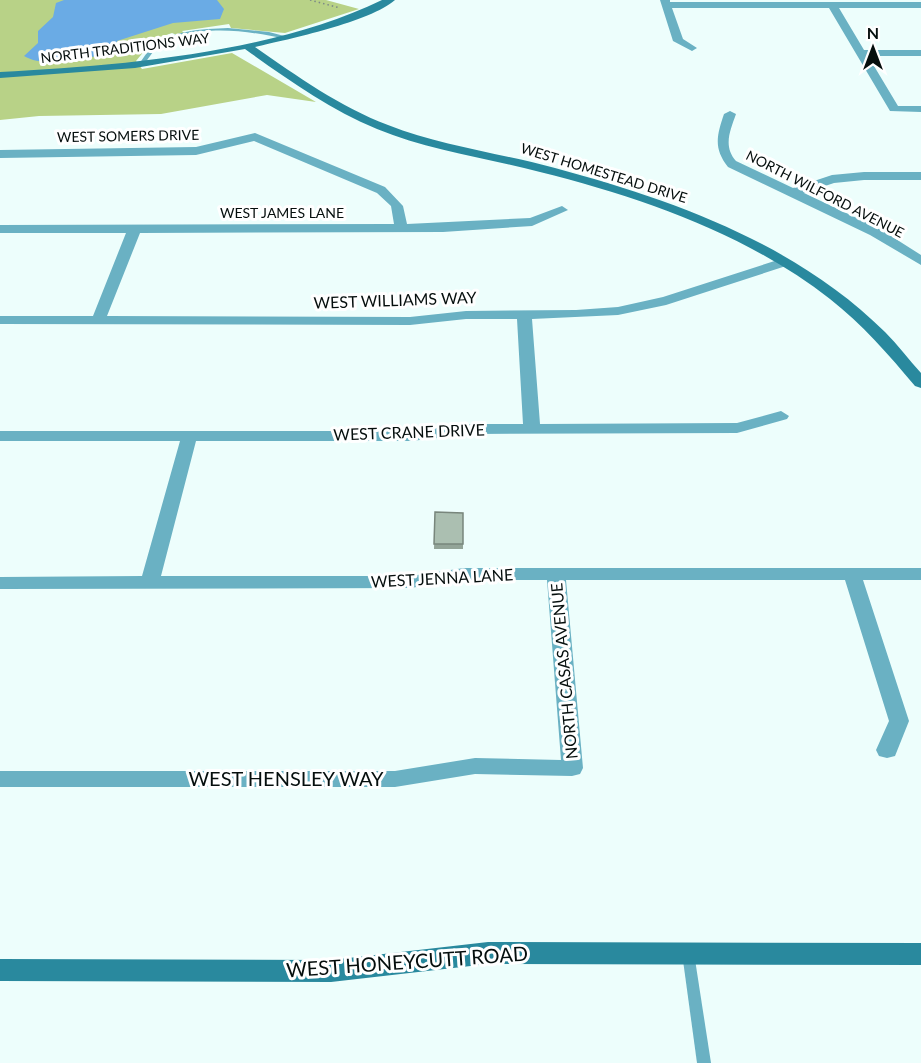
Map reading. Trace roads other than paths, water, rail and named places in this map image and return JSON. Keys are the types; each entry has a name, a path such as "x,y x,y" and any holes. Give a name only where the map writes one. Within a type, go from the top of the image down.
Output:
{"street":[{"name":"NORTH TRADITIONS WAY","path":"0,75 65,72 191,58 285,37 342,21 390,0"},
{"path":"692,48 678,41 665,2 921,5"},
{"path":"832,4 894,109 921,109"},
{"name":"WEST HOMESTEAD DRIVE","path":"247,46 348,112 405,135 590,182 664,205 707,222 784,262 843,300 915,366 921,383"},
{"path":"862,52 921,53"},
{"name":"NORTH WILFORD AVENUE","path":"730,114 721,141 722,154 732,164 875,232 921,261"},
{"name":"WEST SOMERS DRIVE","path":"0,154 196,151 255,136 381,190 395,200 401,212 401,228"},
{"path":"792,193 832,179 864,176 921,176"},
{"name":"WEST JAMES LANE","path":"0,229 443,228 532,222 562,210"},
{"path":"98,321 135,228"},
{"name":"WEST WILLIAMS WAY","path":"0,320 410,321 466,315 618,311 666,301 784,262"},
{"path":"524,315 532,429"},
{"name":"WEST CRANE DRIVE","path":"0,436 411,436 473,429 737,428 782,416"},
{"path":"150,583 189,437"},
{"name":"WEST JENNA LANE","path":"0,583 410,582 464,574 921,574"},
{"name":"NORTH CASAS AVENUE","path":"556,574 572,768"},
{"path":"852,574 899,721 887,750"},
{"name":"WEST HENSLEY WAY","path":"0,779 395,779 475,766 572,768"},
{"name":"WEST HONEYCUTT ROAD","path":"0,970 331,971 488,953 921,954"}],"lane":[{"path":"142,64 156,45 195,32 231,29 256,30 285,37"},
{"path":"688,953 704,1063"}],"water":[{"path":"64,0 217,0 224,9 220,19 173,23 117,41 116,53 56,62 33,60 24,56 38,43 38,31 53,17 56,3"}]}
